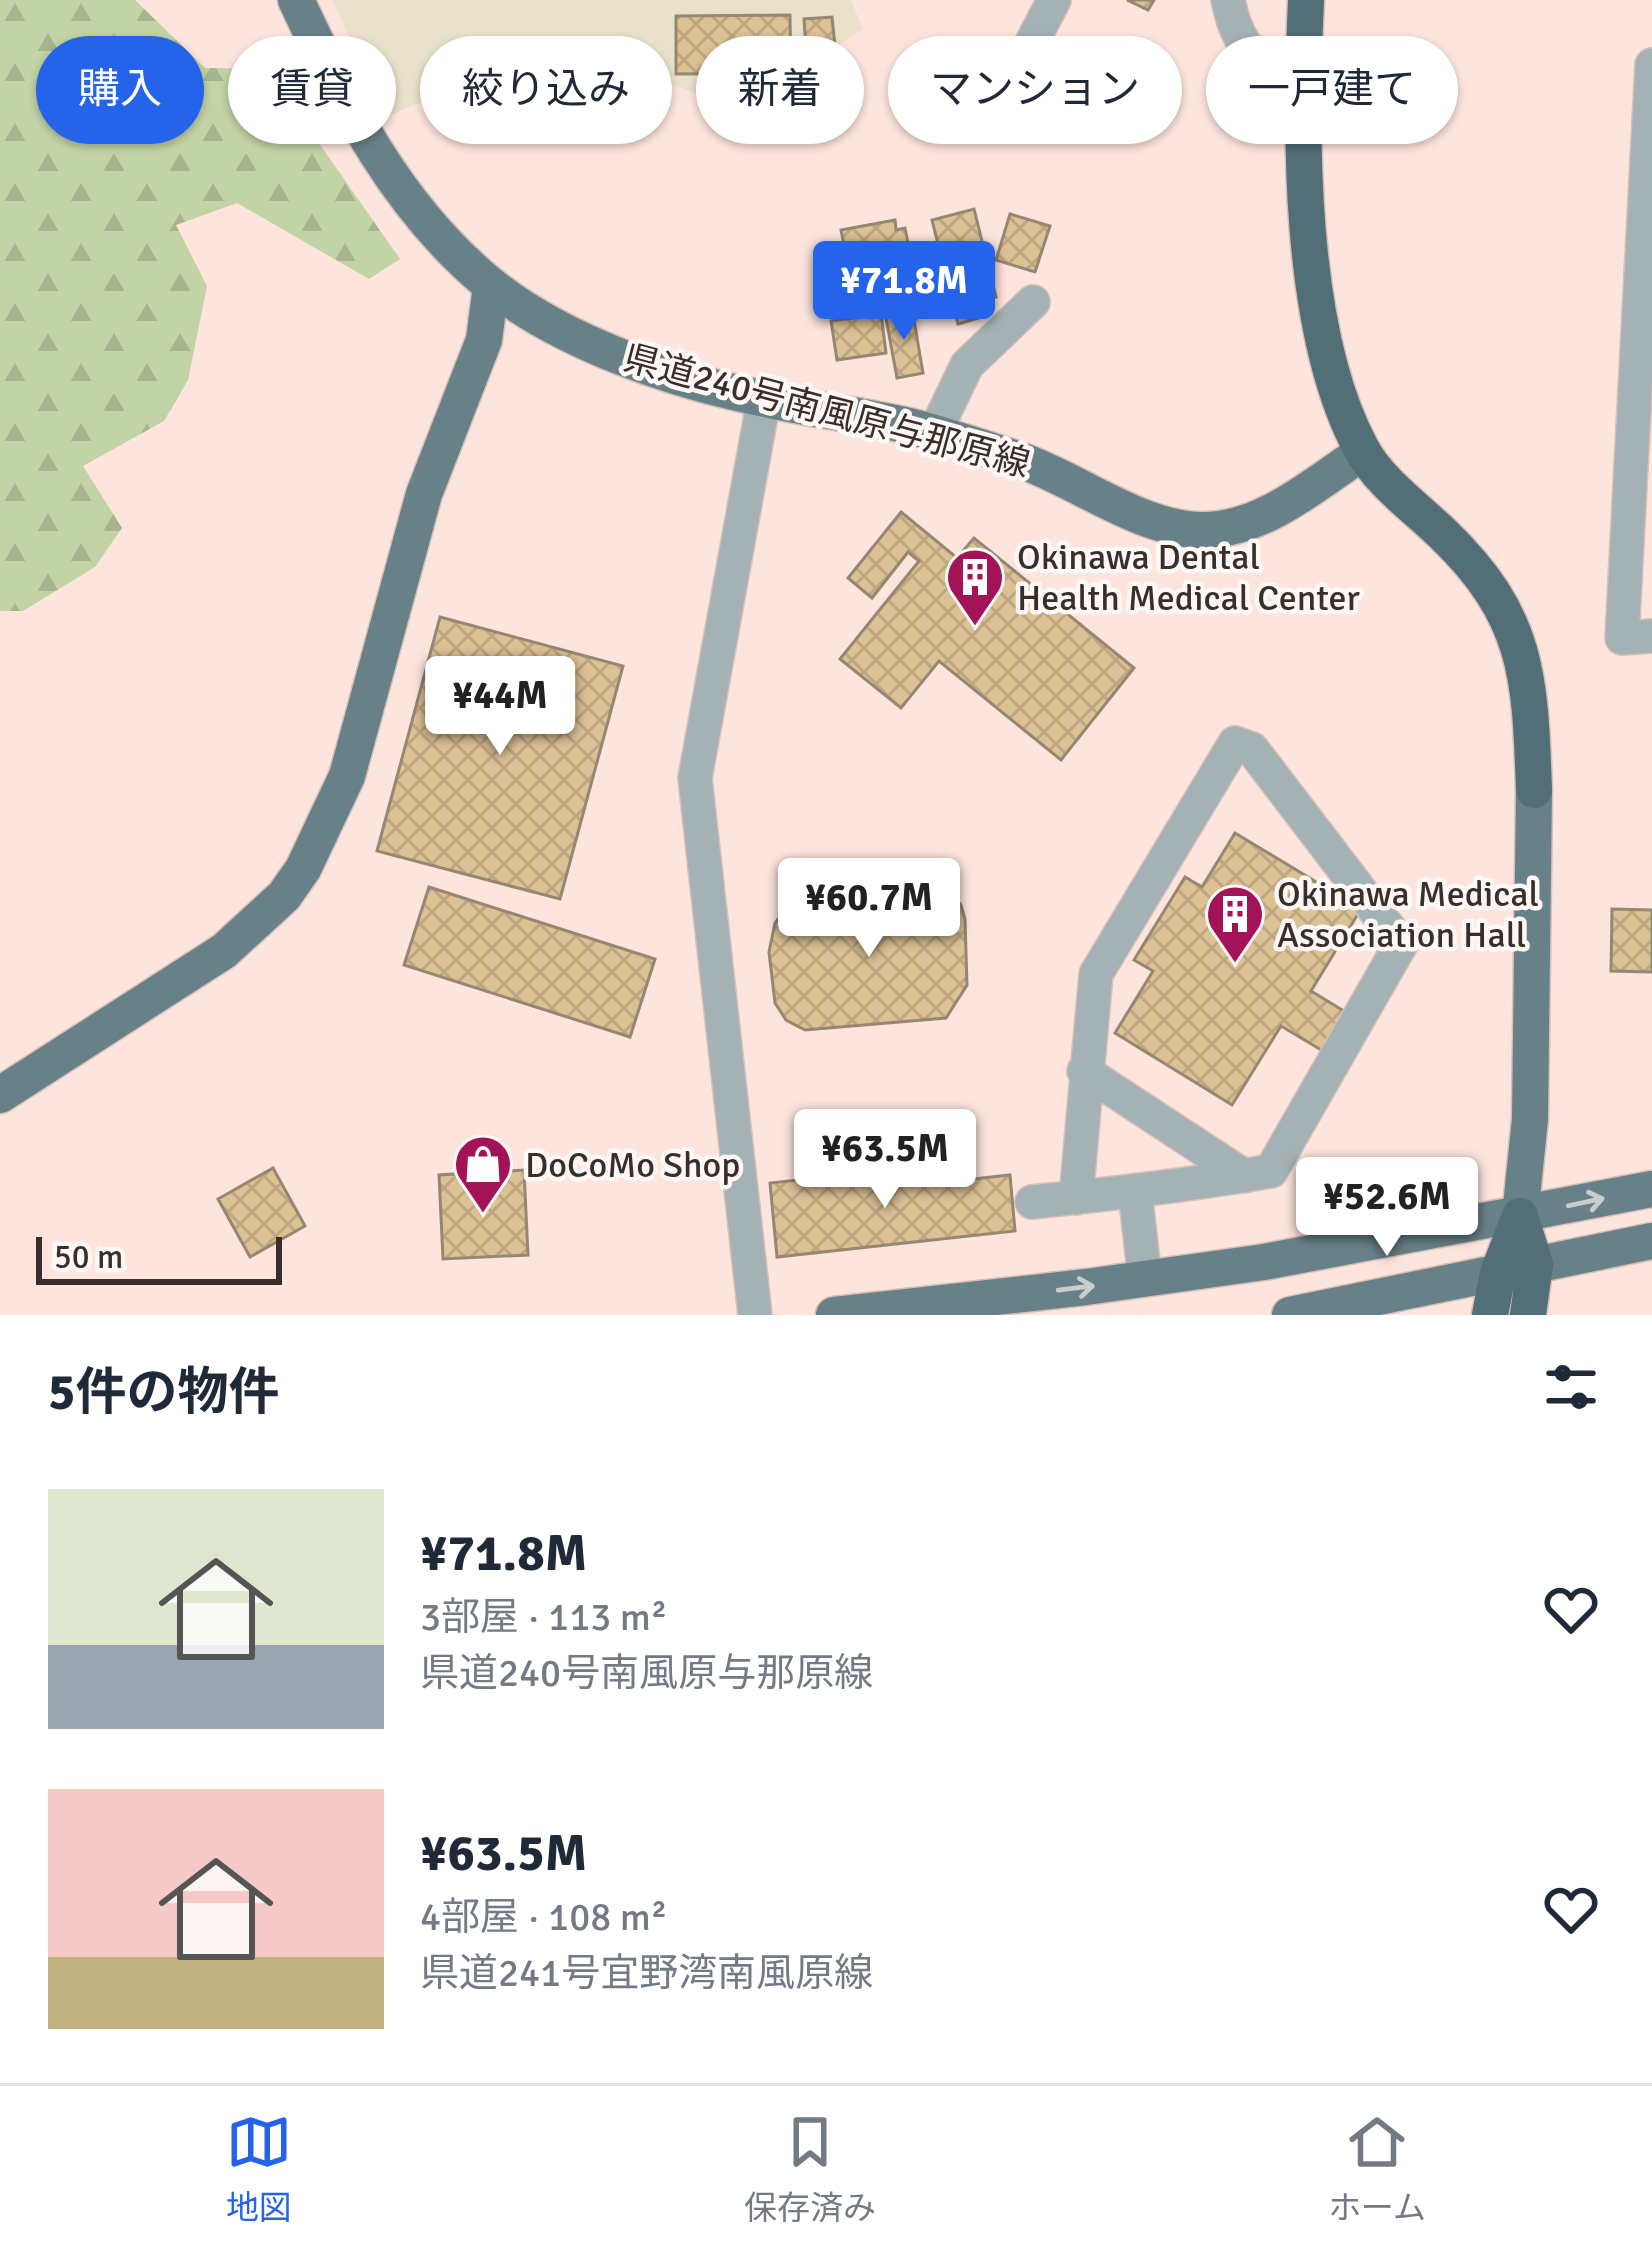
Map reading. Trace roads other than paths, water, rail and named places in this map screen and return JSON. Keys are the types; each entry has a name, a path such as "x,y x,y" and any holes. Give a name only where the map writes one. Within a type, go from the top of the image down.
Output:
{"highway":[{"path":"1304,36 1306,0"},
{"path":"1306,144 1320,322 1332,374 1363,452 1463,554 1507,616 1530,691 1534,790"},
{"path":"1520,1216 1534,1264 1528,1315"},
{"path":"1490,1315 1498,1273 1520,1216"}],"main road":[{"name":"県道240号南風原与那原線","path":"299,1 383,167 438,238 491,286 548,322 639,364 764,399 934,434 1022,460 1148,518 1199,531 1248,522 1363,452"},
{"path":"0,1095 224,951 270,910 303,868 347,776 424,494 484,340 491,286"},
{"path":"1520,1216 1530,1119 1534,790"},
{"path":"834,1315 1145,1279 1652,1189"},
{"path":"1290,1315 1652,1241"}],"street":[{"path":"1035,36 1054,0"},
{"path":"1228,0 1239,36"},
{"path":"1652,65 1622,638 1652,636"},
{"path":"934,434 967,365 1033,302"},
{"path":"755,1315 695,778 764,399"},
{"path":"1032,1202 1076,1198 1135,1192 1271,1171 1401,944 1252,749 1235,743 1096,974 1076,1198"},
{"path":"1084,1071 1244,1176"},
{"path":"1135,1192 1145,1279"}],"place":[{"name":"Okinawa Dental Health Medical Center","path":"975,628"},
{"name":"Okinawa Medical Association Hall","path":"1235,965"},
{"name":"DoCoMo Shop","path":"483,1215"}]}
